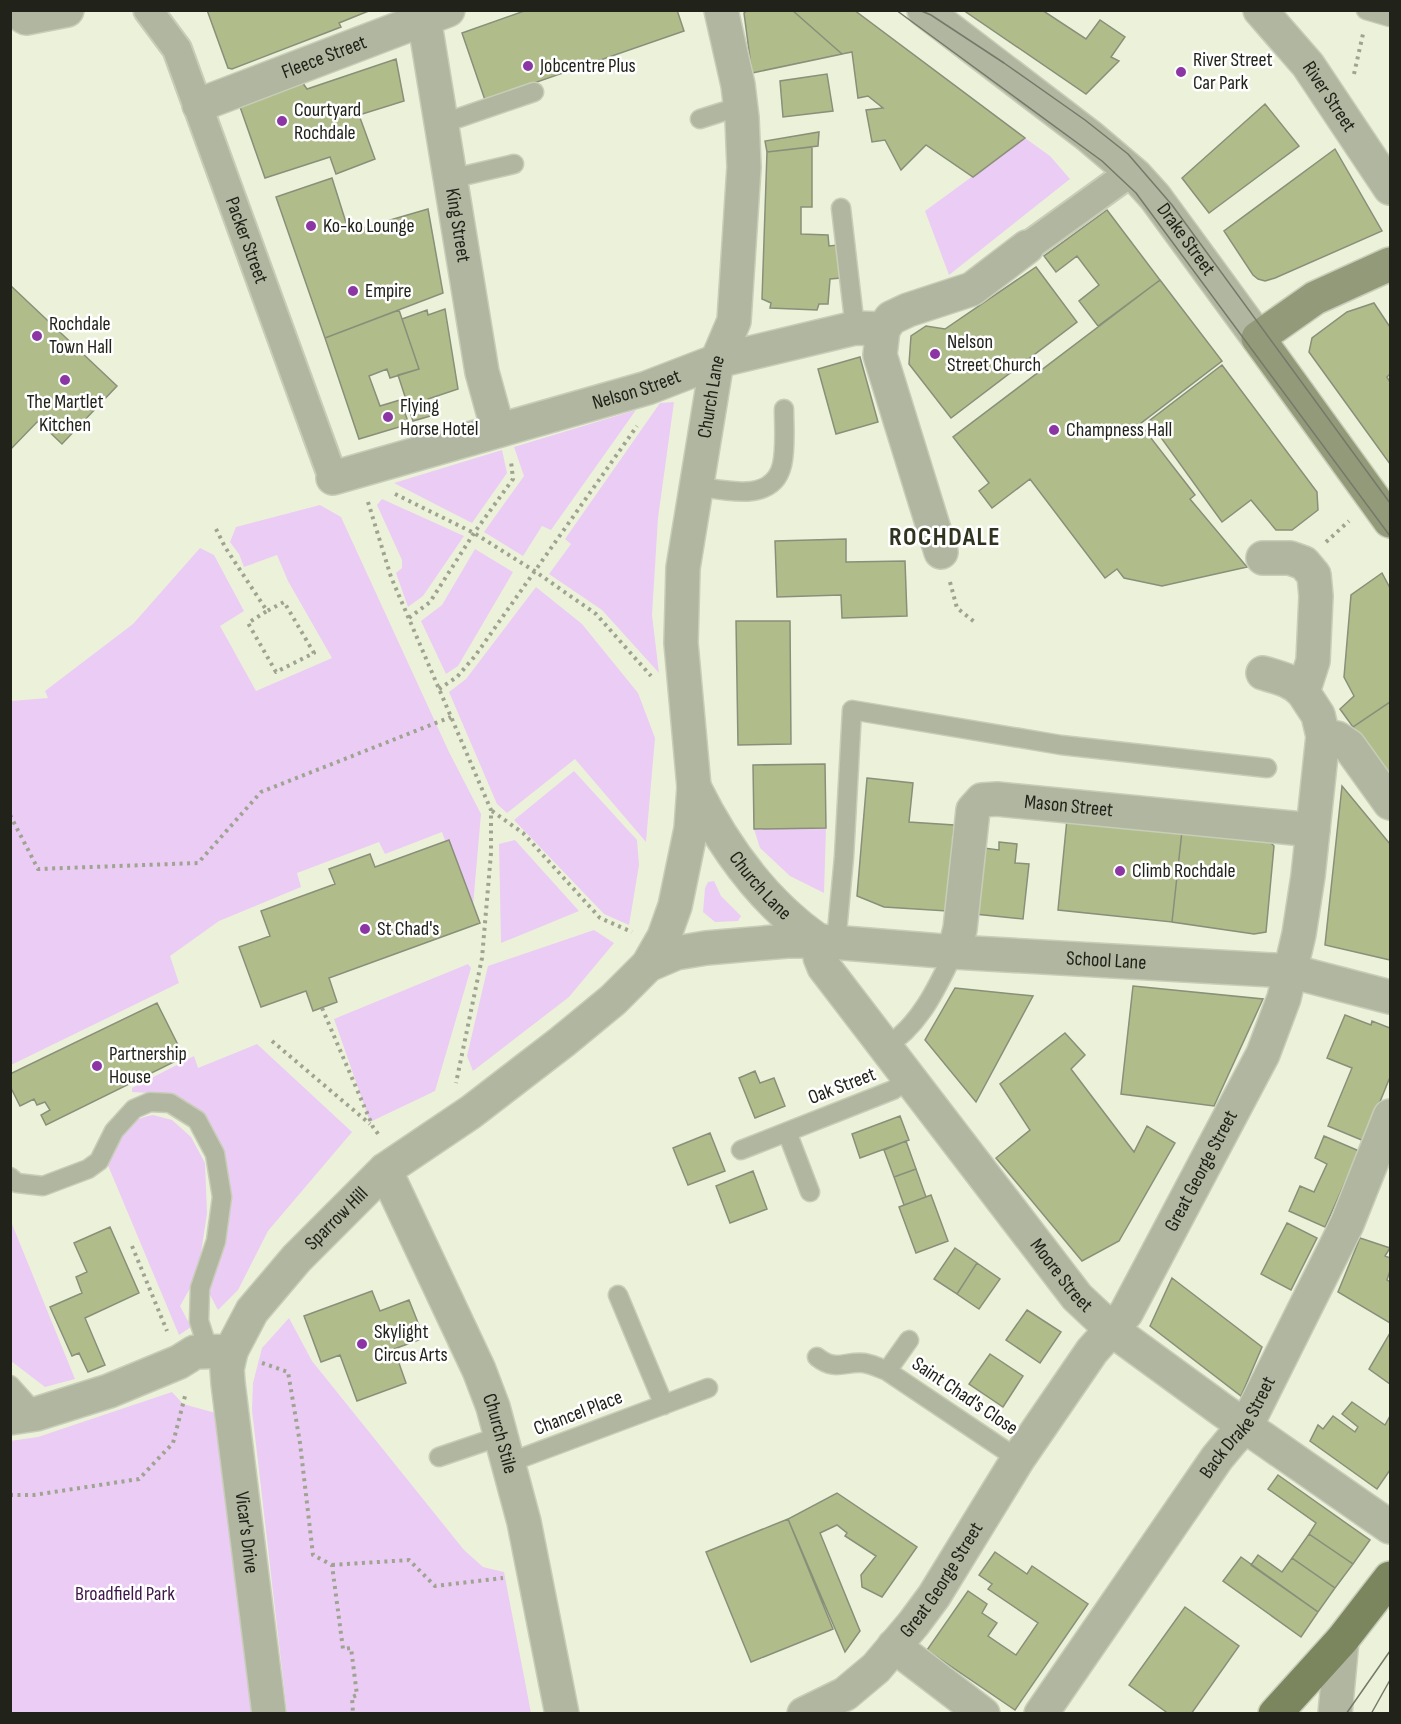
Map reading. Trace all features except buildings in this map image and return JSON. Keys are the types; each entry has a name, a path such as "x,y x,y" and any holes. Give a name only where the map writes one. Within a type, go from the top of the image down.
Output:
{"main road":[{"path":"1258,338 1315,298 1390,264"},
{"name":"Drake Street","path":"1258,338 1382,510"},
{"path":"1275,1713 1342,1640 1390,1578"},
{"path":"1298,1713 1342,1640"}],"street":[{"path":"14,10 26,18 67,10"},
{"name":"Packer Street","path":"148,10 177,49 355,471"},
{"name":"Church Lane","path":"648,965 664,937 675,906 691,829 694,786 681,643 683,568 717,361 734,321 744,167 738,85 721,10"},
{"name":"Drake Street","path":"924,10 1089,136 1131,172 1155,197 1258,338"},
{"name":"River Street","path":"1260,10 1308,65 1390,188"},
{"name":"Fleece Street","path":"199,105 418,17"},
{"name":"King Street","path":"418,17 441,124 482,372 498,430"},
{"path":"1027,247 1131,172"},
{"name":"Nelson Street","path":"355,471 647,388 717,361 869,329 908,310 972,289 1027,247"},
{"path":"869,329 880,355 945,566"},
{"path":"1263,558 1290,558 1304,563 1314,575 1316,596 1312,661 1303,692"},
{"path":"1263,673 1298,686 1303,692"},
{"name":"Great George Street","path":"804,1713 845,1694 876,1668 934,1596 1018,1459 1092,1350 1126,1313 1263,1054 1284,998 1299,934 1313,830 1323,736 1318,715 1303,692"},
{"path":"1323,736 1336,738 1349,746 1390,803"},
{"name":"Church Lane","path":"694,786 709,818 723,839 775,906 794,924 827,942"},
{"name":"Mason Street","path":"954,952 960,929 973,810 982,800 997,799 1313,830"},
{"name":"School Lane","path":"648,965 676,954 706,948 787,940 1290,971 1390,996"},
{"name":"Moore Street","path":"827,942 820,957 825,967 1077,1297 1111,1329 1390,1527"},
{"name":"Sparrow Hill","path":"204,1354 252,1311 297,1258 385,1170 471,1112 562,1042 613,1000 648,965"},
{"name":"Back Drake Street","path":"1041,1713 1217,1458 1246,1426 1347,1224 1390,1116"},
{"name":"Church Stile","path":"385,1170 479,1370 493,1407 524,1522 562,1713"},
{"path":"23,1416 109,1391 204,1354"},
{"name":"Vicar's Drive","path":"204,1354 227,1369 268,1713"},
{"path":"1335,1713 1342,1640"},
{"path":"894,1646 983,1713"}],"lane":[{"path":"1368,11 1390,17"},
{"path":"441,124 534,92"},
{"path":"700,120 741,106"},
{"path":"450,179 514,164"},
{"path":"841,208 869,329"},
{"path":"696,486 743,493 759,490 770,484 778,476 782,465 784,409"},
{"path":"827,942 844,857 852,710 1061,745 1267,768"},
{"path":"886,1046 901,1038 911,1026 941,978 954,952"},
{"name":"Oak Street","path":"741,1150 893,1090 911,1077"},
{"path":"10,1178 16,1183 43,1186 88,1169 99,1161 114,1131 134,1109 150,1102 170,1102 197,1120 215,1154 222,1197 216,1241 200,1288 199,1321 204,1354"},
{"path":"787,1132 810,1192"},
{"path":"618,1295 664,1405"},
{"name":"Saint Chad's Close","path":"887,1371 909,1340"},
{"name":"Saint Chad's Close","path":"818,1357 827,1365 842,1366 863,1363 887,1371 1018,1459"},
{"path":"10,1385 23,1416"},
{"name":"Chancel Place","path":"439,1456 505,1450 664,1405 708,1388"}],"path":[{"path":"1353,76 1368,11"},
{"path":"439,688 457,677 463,670 536,572 651,407 647,388"},
{"path":"409,618 430,602 474,533 513,479 513,464 498,430"},
{"path":"355,471 474,533 536,572 596,614 655,680 684,681"},
{"path":"355,471 391,577 491,810 491,853 482,958 454,1092"},
{"path":"1304,563 1382,510"},
{"path":"216,529 225,547 267,611"},
{"path":"945,566 957,608 977,624"},
{"path":"285,602 314,653 276,672 248,623 267,611 285,602"},
{"path":"10,815 38,869 198,863 261,792 451,717"},
{"path":"491,810 523,833 600,918 627,930"},
{"path":"272,1041 373,1127 322,1008"},
{"path":"132,1246 204,1354 288,1372 300,1443 313,1555 332,1565 410,1560 435,1586 535,1575"},
{"path":"10,1495 34,1495 139,1479 173,1443 204,1354"},
{"path":"332,1565 343,1649 351,1648 357,1695 352,1697 353,1713"}],"green space":[{"path":"1025,138 1050,156 1070,179 949,275 925,211"},
{"path":"674,402 658,518 652,615 659,673 602,610 549,574 571,544 565,539 660,403"},
{"path":"636,410 551,530 542,526 523,556 484,532 524,476 514,447"},
{"path":"502,450 507,473 472,523 394,483"},
{"path":"382,499 464,536 423,596 408,607 396,573 402,568 402,560 377,505"},
{"path":"320,505 341,517 449,752 481,814 472,917 442,832 385,854 379,842 297,873 301,887 219,921 170,956 179,983 11,1065 11,701 48,698 45,691 133,624 200,548 214,555 244,611 220,626 256,691 332,658 288,581 277,555 244,567 239,554 230,542 236,527"},
{"path":"475,549 513,572 458,666 446,674 421,621 442,605"},
{"path":"536,587 582,624 638,693 655,738 646,842 575,759 507,813 497,804 449,692 466,679"},
{"path":"574,771 637,840 639,865 629,925 604,914 514,820"},
{"path":"826,828 824,893 790,876 760,848 754,829"},
{"path":"515,840 579,911 501,943 499,844"},
{"path":"714,881 721,896 741,916 738,921 715,922 703,912 705,888 708,882"},
{"path":"594,930 614,943 569,997 473,1071 467,1056 488,966"},
{"path":"468,964 471,968 435,1091 370,1122 334,1019"},
{"path":"257,1044 352,1132 268,1231 238,1290 218,1310 208,1291 216,1257 210,1140 165,1094 132,1092 132,1088 194,1056 198,1068"},
{"path":"153,1115 172,1120 191,1137 205,1163 207,1213 200,1260 193,1283 180,1306 191,1327 179,1335 107,1163 122,1131 134,1121"},
{"path":"10,1223 75,1379 45,1387 11,1361"},
{"path":"289,1318 312,1361 464,1550 483,1567 504,1572 531,1713 287,1713 252,1410 253,1383 262,1348"},
{"name":"Broadfield Park","path":"172,1392 183,1404 223,1415 253,1713 11,1713 10,1441 38,1437"}],"tram line":[{"path":"896,10 1102,161 1136,193 1390,536"},
{"path":"919,10 931,15 1004,63 1085,120 1128,154 1172,205 1390,503"},
{"path":"1346,1714 1390,1651"},
{"path":"1371,1714 1390,1680"}],"place":[{"name":"Jobcentre Plus","path":"528,66"},
{"name":"River Street Car Park","path":"1181,72"},
{"name":"Courtyard Rochdale","path":"282,121"},
{"name":"Ko-ko Lounge","path":"311,226"},
{"name":"Empire","path":"353,291"},
{"name":"Rochdale Town Hall","path":"37,336"},
{"name":"Nelson Street Church","path":"935,354"},
{"name":"The Martlet Kitchen","path":"65,380"},
{"name":"Flying Horse Hotel","path":"388,417"},
{"name":"Champness Hall","path":"1054,430"},
{"name":"Climb Rochdale","path":"1120,871"},
{"name":"St Chad's","path":"365,929"},
{"name":"Partnership House","path":"97,1066"},
{"name":"Skylight Circus Arts","path":"362,1344"}],"district":[{"name":"ROCHDALE","path":"945,537"}]}
